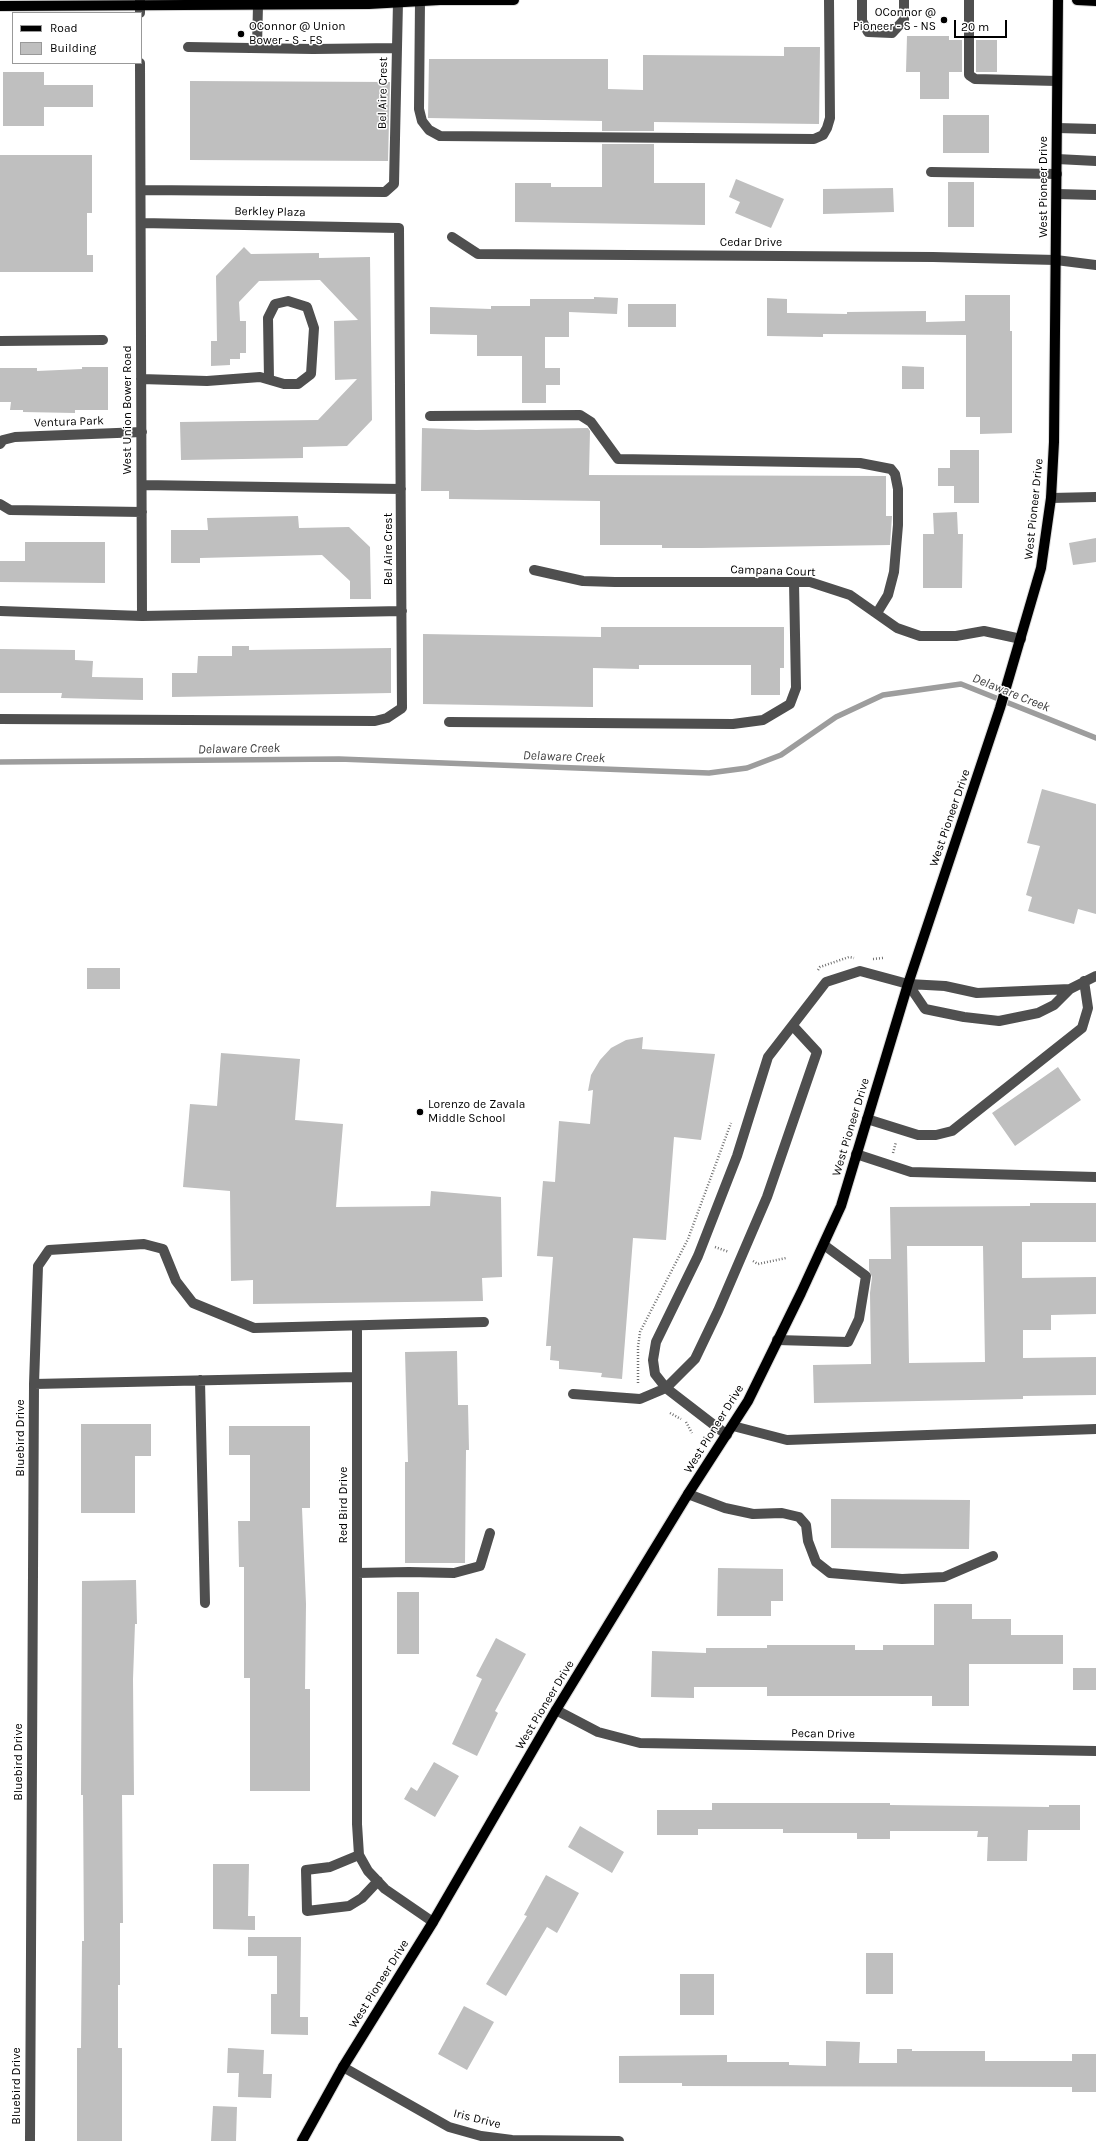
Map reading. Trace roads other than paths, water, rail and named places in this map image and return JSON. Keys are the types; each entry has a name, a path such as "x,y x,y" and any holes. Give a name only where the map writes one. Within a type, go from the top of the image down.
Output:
{"main road":[{"path":"0,6 16,3 91,3 140,6 258,5 270,2 514,0"},
{"name":"West Pioneer Drive","path":"302,2141 343,2068 433,1922 556,1710 688,1494 748,1401 824,1245 840,1206 908,984 991,735 1021,639 1041,568 1051,498 1054,442 1058,0"},
{"path":"1077,0 1096,0"}],"street":[{"path":"420,1 419,109 422,121 429,130 440,136 814,139 823,135 830,118 829,0"},
{"path":"862,0 862,21 868,32 892,33 904,20 904,0"},
{"path":"969,0 969,75 975,79 1057,81"},
{"name":"Bel Aire Crest","path":"141,190 385,192 394,184 398,2"},
{"path":"256,47 258,5"},
{"path":"188,47 397,48"},
{"name":"West Union Bower Road","path":"140,64 142,616"},
{"path":"1057,128 1096,129"},
{"path":"1057,159 1096,161"},
{"path":"931,172 1057,174"},
{"path":"1057,194 1096,195"},
{"name":"Berkley Plaza","path":"141,223 399,228"},
{"name":"Bel Aire Crest","path":"0,719 375,721 387,718 402,708 399,228"},
{"name":"Cedar Drive","path":"452,238 478,254 1056,260 1096,265"},
{"path":"141,379 207,381 260,377 284,384 298,384 311,374 314,328 307,307 288,301 275,304 268,318 269,379"},
{"path":"0,341 103,340"},
{"path":"430,416 580,415 591,422 618,459 860,463 891,468 895,474 898,489 898,526 894,572 888,595 877,613"},
{"name":"Ventura Park","path":"0,444 2,440 15,437 142,432"},
{"path":"142,485 401,489"},
{"path":"1051,498 1096,497"},
{"path":"0,504 10,510 142,512"},
{"name":"Campana Court","path":"534,570 583,581 810,582 833,588 850,595 897,628 920,636 956,636 984,630 1021,639"},
{"path":"449,722 733,724 763,720 790,704 796,688 794,582"},
{"path":"0,612 142,616 402,611"},
{"path":"727,1435 666,1388 655,1374 653,1360 656,1342 698,1256 737,1156 768,1058 826,982 860,971 908,984 945,986 977,993 1070,989"},
{"path":"908,984 925,1009 964,1017 999,1021 1044,1010 1054,1005 1070,989 1096,976"},
{"path":"867,1119 918,1136 936,1136 952,1131 1082,1028 1088,1008 1084,981"},
{"path":"573,1394 640,1399 666,1388 695,1359 718,1311 767,1197 817,1052 793,1026"},
{"path":"856,1154 911,1172 1096,1177"},
{"name":"Bluebird Drive","path":"30,2141 34,1384 38,1266 50,1250 144,1244 163,1249 176,1281 193,1303 254,1328 356,1326"},
{"path":"777,1340 848,1342 851,1336 859,1319 866,1276 824,1245"},
{"path":"356,1326 484,1322"},
{"name":"Red Bird Drive","path":"356,1326 357,1824 359,1855 368,1871 385,1889 433,1922"},
{"path":"34,1384 357,1377"},
{"path":"200,1380 206,1603"},
{"path":"733,1426 787,1440 1096,1429"},
{"path":"688,1494 725,1508 753,1514 782,1513 799,1517 806,1525 808,1541 816,1562 830,1573 902,1579 944,1577 993,1556"},
{"path":"357,1573 454,1573 480,1566 490,1534"},
{"name":"Pecan Drive","path":"556,1710 593,1730 623,1740 640,1743 1096,1751"},
{"path":"359,1855 330,1867 306,1870 307,1911 349,1906 362,1898 378,1881"},
{"name":"Iris Drive","path":"343,2068 449,2127 481,2136 512,2140 619,2141"}],"waterway":[{"name":"Delaware Creek","path":"0,762 339,759 709,773 747,768 781,755 836,717 883,695 961,684 1096,738"}],"place":[{"name":"OConnor @ Pioneer - S - NS","path":"944,20"},
{"name":"OConnor @ Union Bower - S - FS","path":"241,34"},
{"name":"Lorenzo de Zavala Middle School","path":"420,1112"}]}
